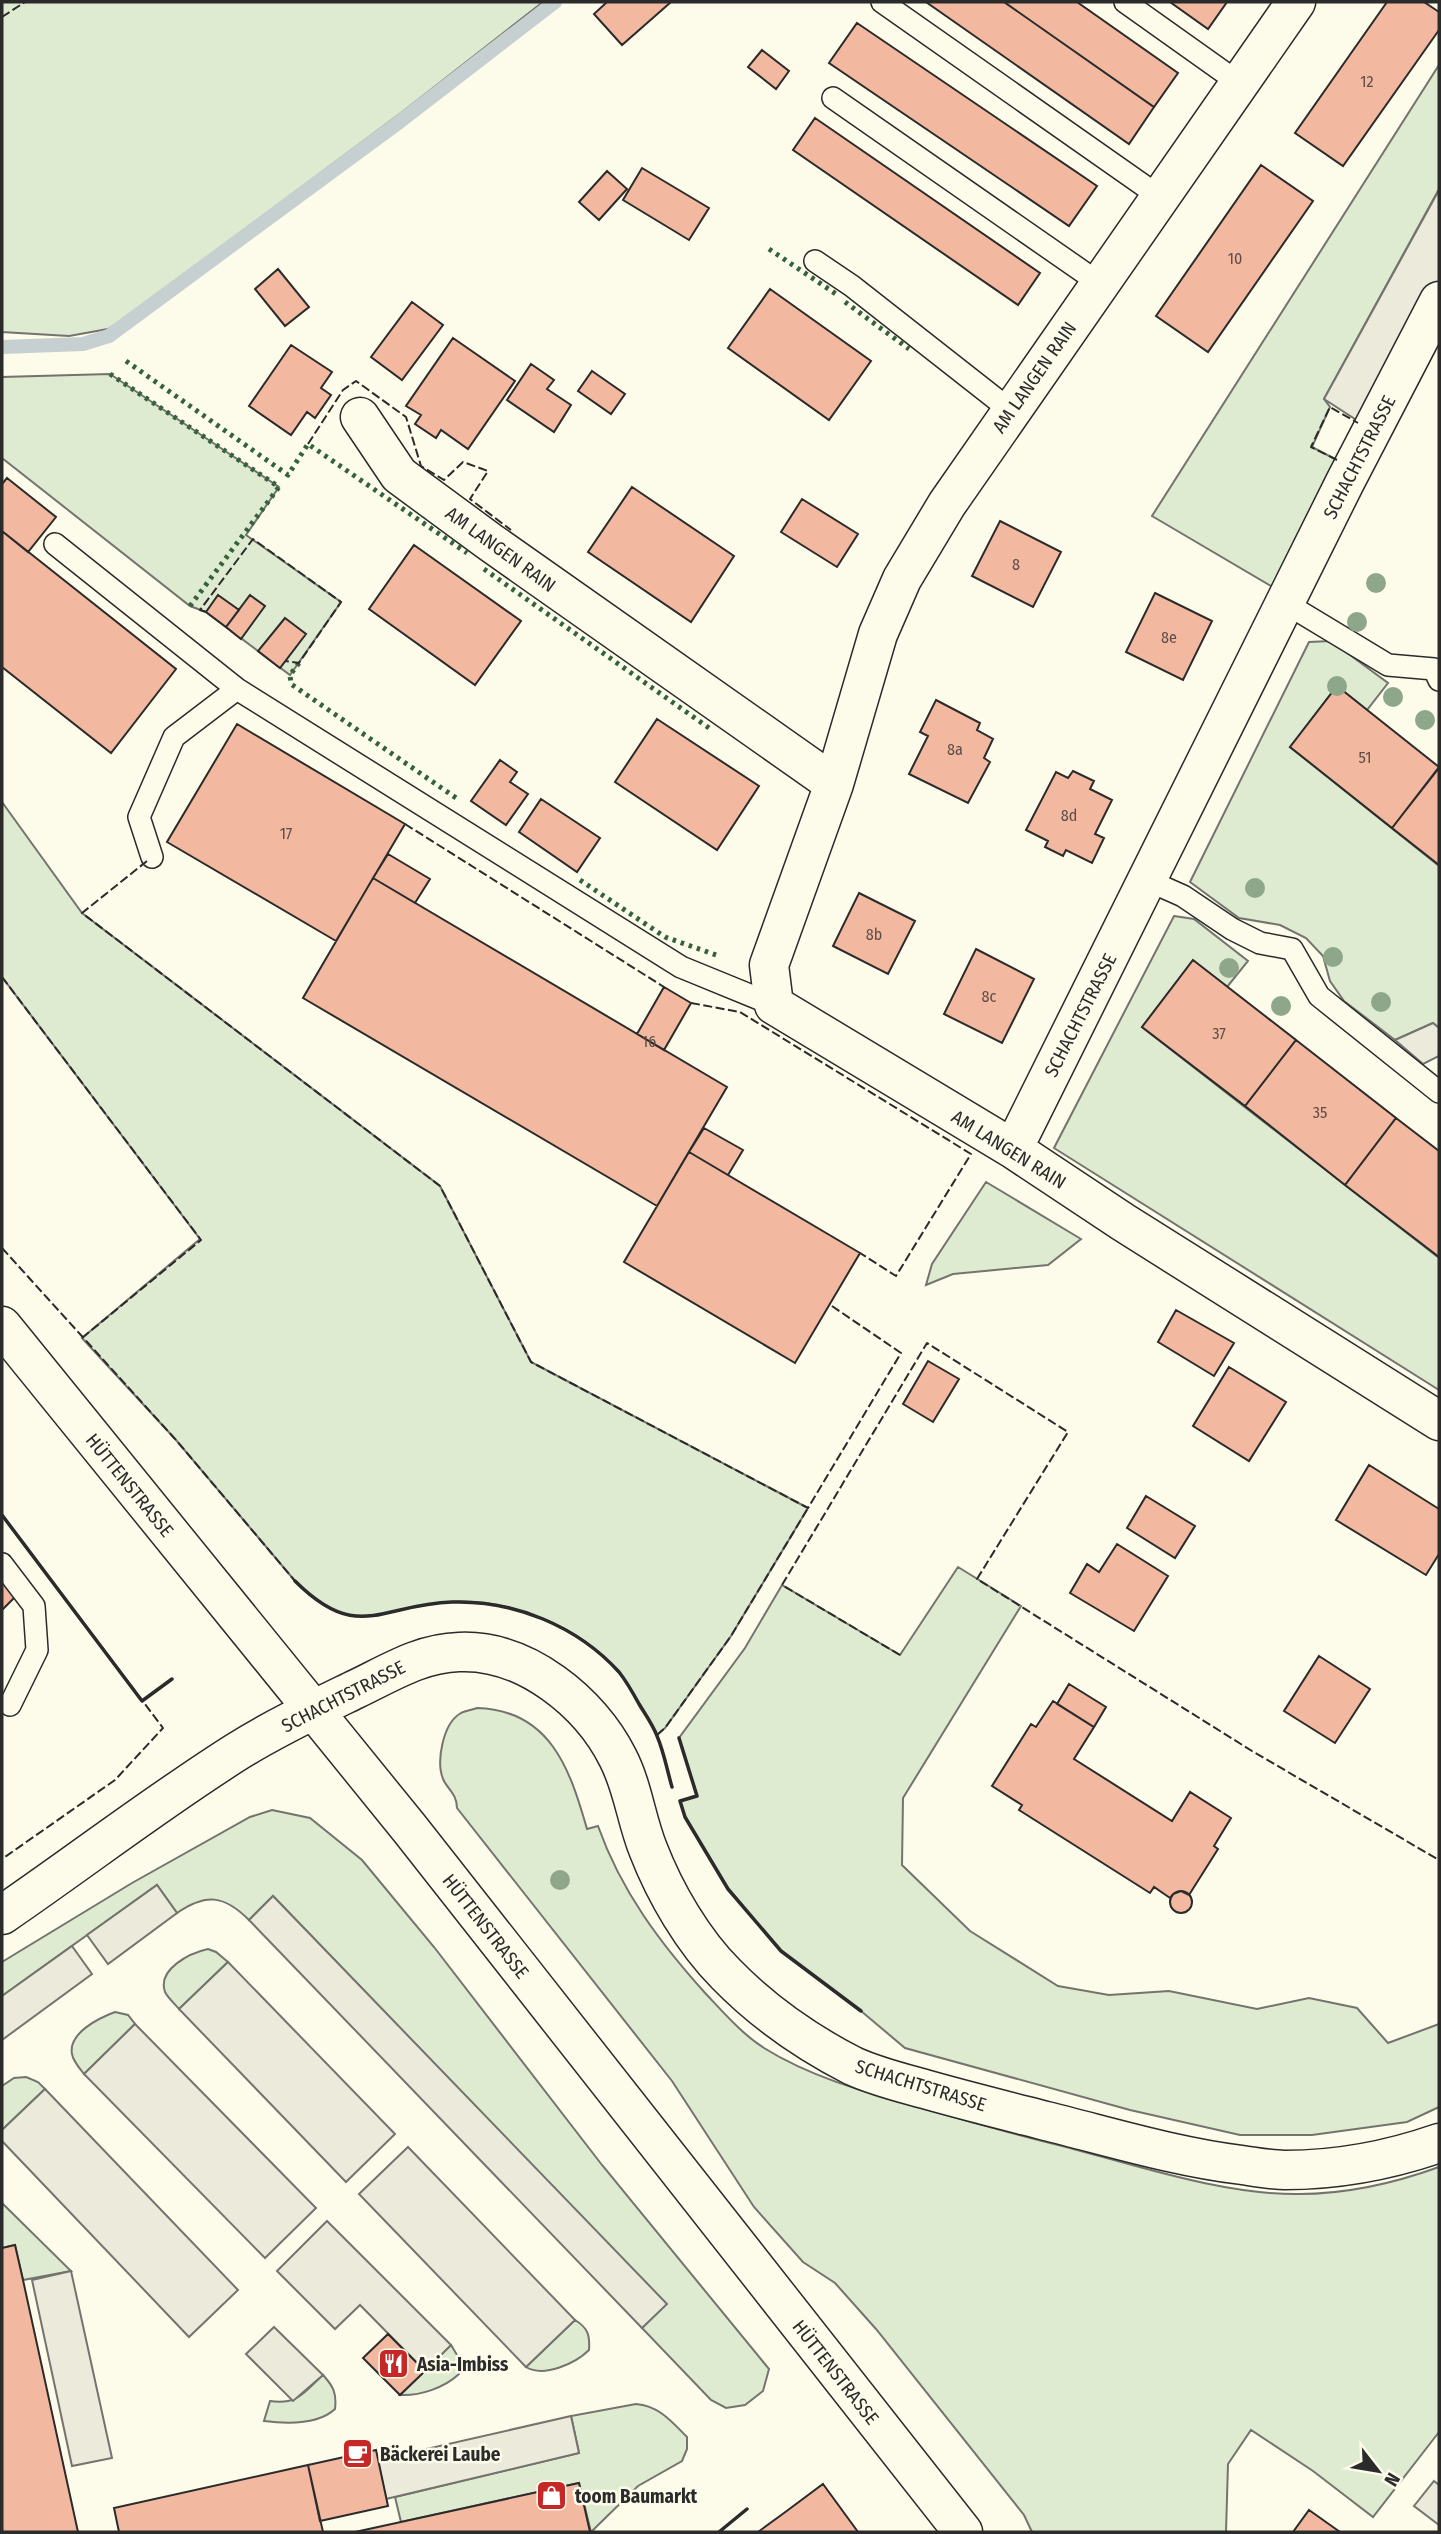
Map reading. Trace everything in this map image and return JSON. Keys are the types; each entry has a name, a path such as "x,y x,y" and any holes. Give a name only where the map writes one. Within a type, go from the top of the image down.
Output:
{"street":[{"name":"AM LANGEN RAIN","path":"1296,2 1010,410 947,504 902,579 878,634 834,784 769,965 774,1005 1013,1149 1123,1222 1439,1421"},
{"name":"SCHACHTSTRASSE","path":"1013,1149 1287,604 1345,482 1438,308"},
{"name":"AM LANGEN RAIN","path":"360,417 399,475 834,784"},
{"name":"HÜTTENSTRASSE","path":"2,1326 410,1829 963,2532"},
{"name":"SCHACHTSTRASSE","path":"2,1916 234,1753 313,1710 402,1665 435,1655 460,1652 497,1657 546,1678 595,1722 617,1755 629,1784 648,1851 668,1892 695,1935 724,1973 761,2006 807,2039 855,2067 989,2107 1224,2163 1282,2171 1348,2165 1416,2151 1439,2143"}],"lane":[{"path":"882,2 1160,197"},
{"path":"1125,2 1239,83"},
{"path":"833,98 1100,283"},
{"path":"815,261 852,286 1010,410"},
{"path":"55,544 237,689 681,967 774,1005"},
{"path":"1287,604 1388,665 1434,668 1439,680"},
{"path":"152,857 139,817 174,737 237,689"},
{"path":"1147,880 1183,896 1232,929 1260,943 1292,949 1319,996 1439,1092"},
{"path":"2,1564 34,1606 37,1650 5,1707"}],"green space":[{"path":"2,2 543,2 401,113 134,312 108,329 69,336 2,332"},
{"path":"1439,65 1439,189 1324,399 1330,407 1312,447 1337,460 1276,589 1152,516"},
{"path":"110,374 279,487 246,535 341,602 290,675 206,612 190,606 2,458 2,377"},
{"path":"1331,641 1388,683 1367,710 1337,686 1290,747 1439,866 1439,1028 1433,1023 1395,1040 1344,1001 1330,981 1323,956 1306,938 1280,925 1239,918 1190,882 1309,642"},
{"path":"2,802 82,913 440,1186 531,1362 808,1508 731,1636 665,1728 657,1735 631,1689 605,1658 587,1643 543,1619 496,1605 472,1602 425,1605 368,1616 352,1615 335,1610 316,1599 295,1581 176,1440 82,1338 200,1239 2,977"},
{"path":"1174,916 1194,919 1248,961 1227,987 1193,961 1142,1027 1439,1258 1439,1390 1054,1148"},
{"path":"986,1182 1081,1239 1048,1265 953,1274 926,1285 932,1264"},
{"path":"958,1567 1021,1606 903,1798 902,1865 970,1931 1058,1986 1109,1995 1169,1991 1257,2009 1309,1998 1357,2008 1388,2043 1439,2024 1439,2107 1407,2122 1312,2135 1240,2135 1130,2110 905,2048 781,1951 728,1889 685,1817 680,1801 697,1795 679,1738 745,1648 782,1585 900,1655"},
{"path":"477,1708 502,1711 523,1719 539,1731 553,1747 573,1785 587,1829 598,1826 630,1894 658,1936 734,2023 782,2059 861,2090 976,2123 1182,2178 1241,2190 1299,2194 1335,2192 1388,2183 1439,2167 1439,2432 1373,2517 1313,2471 1251,2430 1228,2464 1226,2532 1032,2532 1024,2515 876,2329 835,2283 803,2262 754,2207 672,2081 457,1808 456,1799 441,1771 443,1743 455,1718"},
{"path":"272,1810 310,1818 362,1860 434,1947 602,2165 769,2369 763,2391 745,2405 726,2408 711,2400 642,2328 666,2304 273,1896 249,1920 231,1906 214,1900 197,1902 177,1913 157,1885 2,1996 2,1962 132,1883 250,1817"},
{"path":"208,1949 228,1962 179,2009 165,1992 166,1976 170,1969 184,1958"},
{"path":"115,2012 128,2015 135,2024 84,2074 73,2057 72,2046 75,2039 93,2022"},
{"path":"26,2077 38,2082 45,2089 2,2130 2,2086 14,2078"},
{"path":"2,2203 71,2271 23,2280 15,2245 2,2248"},
{"path":"575,2320 587,2332 589,2350 559,2368 542,2371 526,2367"},
{"path":"451,2345 460,2360 459,2374 431,2390 400,2395"},
{"path":"323,2375 334,2390 335,2409 311,2421 264,2421 270,2401 294,2399"},
{"path":"636,2404 658,2411 670,2420 687,2437 687,2449 682,2461 638,2486 591,2532 579,2483 401,2522 395,2497 579,2453 571,2416"}],"shaded area":[{"path":"1439,190 1439,301 1372,430 1324,399"},
{"path":"1433,1023 1439,1028 1439,1056 1423,1064 1395,1040"},
{"path":"157,1885 177,1913 108,1964 87,1935"},
{"path":"273,1896 667,2304 642,2328 249,1920"},
{"path":"72,1946 92,1974 2,2040 2,1996"},
{"path":"228,1962 395,2134 346,2182 179,2009"},
{"path":"135,2024 316,2208 265,2258 84,2074"},
{"path":"45,2089 238,2290 189,2337 2,2141 2,2130"},
{"path":"408,2147 575,2320 526,2367 359,2194"},
{"path":"327,2221 451,2345 425,2371 360,2305 335,2329 277,2271"},
{"path":"71,2271 112,2458 72,2466 32,2280"},
{"path":"274,2327 323,2375 293,2401 246,2354"},
{"path":"571,2416 579,2453 386,2499 378,2460"},
{"path":"1434,2481 1439,2485 1439,2525 1414,2506"}],"building":[{"path":"607,2 671,2 622,45 594,14"},
{"path":"926,2 1004,2 1154,107 1129,144"},
{"path":"1004,2 1077,2 1178,73 1154,107"},
{"path":"1170,2 1227,2 1208,29"},
{"path":"1387,2 1424,2 1439,12 1439,30 1343,166 1295,133"},
{"path":"857,23 1097,186 1069,226 829,63"},
{"path":"762,50 789,71 776,89 748,67"},
{"path":"815,118 1040,273 1018,305 793,150"},
{"path":"1261,165 1313,201 1208,352 1156,316"},
{"path":"642,168 709,208 689,240 623,200"},
{"path":"607,171 627,189 599,220 579,202"},
{"path":"278,269 309,307 285,326 255,289"},
{"path":"770,289 871,361 829,420 728,348"},
{"path":"412,302 443,325 402,380 371,357"},
{"path":"453,338 515,381 468,449 441,430 436,438 415,424 421,415 406,406"},
{"path":"291,345 332,372 321,388 331,395 315,418 307,412 291,435 249,406"},
{"path":"531,364 554,380 547,389 571,405 554,432 507,400"},
{"path":"592,371 625,394 611,414 578,391"},
{"path":"7,478 56,517 28,552 2,531 2,484"},
{"path":"632,487 734,556 691,622 588,552"},
{"path":"802,499 858,534 837,567 781,532"},
{"path":"1000,521 1061,552 1033,607 972,576"},
{"path":"2,531 176,669 111,753 2,667"},
{"path":"414,545 521,621 475,685 369,609"},
{"path":"1155,593 1212,621 1183,680 1126,652"},
{"path":"218,595 239,610 226,627 206,612"},
{"path":"250,595 265,606 241,639 226,627"},
{"path":"285,618 306,634 280,668 258,651"},
{"path":"1337,686 1439,767 1392,828 1290,747"},
{"path":"936,700 980,723 977,730 993,739 984,758 990,762 968,803 909,774 928,736 920,732"},
{"path":"657,719 759,786 717,850 615,782"},
{"path":"237,724 405,824 336,941 167,842"},
{"path":"500,760 517,772 510,782 528,794 506,825 471,801"},
{"path":"1439,768 1439,865 1392,828"},
{"path":"1073,771 1094,781 1090,789 1112,800 1095,834 1104,838 1092,863 1066,850 1063,856 1045,847 1048,841 1026,830 1056,772 1068,778"},
{"path":"541,799 600,838 577,872 519,832"},
{"path":"388,854 430,879 415,903 373,878"},
{"path":"373,878 727,1087 657,1206 303,998"},
{"path":"859,893 915,921 888,974 833,946"},
{"path":"976,949 1034,979 1002,1043 944,1014"},
{"path":"1193,960 1296,1040 1245,1106 1142,1027"},
{"path":"664,987 691,1003 664,1050 637,1034"},
{"path":"1296,1040 1396,1118 1345,1185 1245,1106"},
{"path":"1396,1118 1439,1151 1439,1257 1345,1185"},
{"path":"704,1128 743,1150 728,1175 689,1152"},
{"path":"689,1152 860,1253 795,1363 624,1262"},
{"path":"1176,1310 1234,1343 1214,1376 1158,1342"},
{"path":"928,1361 959,1379 933,1422 903,1404"},
{"path":"1229,1367 1286,1402 1249,1461 1193,1426"},
{"path":"1369,1465 1439,1509 1439,1554 1426,1575 1336,1520"},
{"path":"1146,1496 1195,1526 1175,1558 1127,1528"},
{"path":"1117,1544 1168,1576 1134,1631 1070,1593 1087,1564 1099,1572"},
{"path":"2,1571 21,1591 2,1610"},
{"path":"1319,1656 1370,1689 1335,1743 1284,1711"},
{"path":"1069,1684 1106,1707 1094,1727 1057,1704"},
{"path":"1053,1701 1094,1727 1074,1759 1172,1821 1190,1792 1231,1818 1214,1846 1218,1849 1189,1895 1181,1891 1170,1898 1154,1887 1150,1893 1019,1810 1022,1805 992,1786 1031,1724 1036,1727"},
{"path":"1181,1891 1189,1894 1192,1902 1189,1910 1181,1913 1173,1910 1170,1902 1173,1894"},
{"path":"15,2245 78,2532 2,2532 2,2248"},
{"name":"Asia-Imbiss","path":"388,2334 425,2371 400,2395 363,2358"},
{"path":"376,2450 388,2506 320,2521 308,2465"},
{"path":"308,2465 323,2532 119,2532 114,2508"},
{"name":"toom Baumarkt","path":"579,2483 590,2532 355,2532 465,2508"},
{"path":"823,2484 858,2532 758,2532 784,2513"},
{"path":"1309,2510 1340,2532 1293,2532"}],"waterway":[{"path":"2,347 83,344 109,336 398,123 555,2"}],"hedge":[{"path":"769,249 836,294"},
{"path":"845,302 909,349"},
{"path":"126,361 288,475 308,444 467,553"},
{"path":"110,374 279,487 190,606"},
{"path":"484,569 709,728"},
{"path":"299,663 290,675 291,684 459,800"},
{"path":"580,880 665,937 719,956"}],"fence":[{"path":"2,17 25,2"},
{"path":"308,444 343,390 356,381 406,417 421,466 444,480 463,462 488,471 470,499 511,530"},
{"path":"1337,460 1311,447 1330,407 1358,423"},
{"path":"206,612 200,610 253,539 341,602 299,663 285,661"},
{"path":"405,824 664,987"},
{"path":"147,861 82,913 440,1186 531,1362 808,1508 901,1353 829,1304"},
{"path":"2,977 201,1240 82,1338"},
{"path":"691,1003 740,1012 971,1154 896,1276 860,1253"},
{"path":"2,1248 176,1440 295,1581"},
{"path":"900,1655 782,1585 927,1343 1068,1432 977,1579 1252,1751 1439,1860"},
{"path":"657,1735 665,1728 731,1636 808,1508"},
{"path":"2,1515 163,1728 115,1780 2,1859"},
{"path":"142,1701 172,1679"}],"wall":[{"path":"2,1515 142,1701 172,1679"},
{"path":"295,1581 317,1600 336,1611 354,1616 370,1616 427,1604 475,1603 521,1611 564,1629 602,1656 625,1680 655,1732 672,1787"},
{"path":"679,1738 697,1796 680,1801 685,1817 728,1889 781,1951 861,2011"},
{"path":"719,2532 747,2509"}],"place":[{"name":"Asia-Imbiss","path":"394,2364"},
{"name":"Bäckerei Laube","path":"357,2454"},
{"name":"toom Baumarkt","path":"552,2496"}]}
